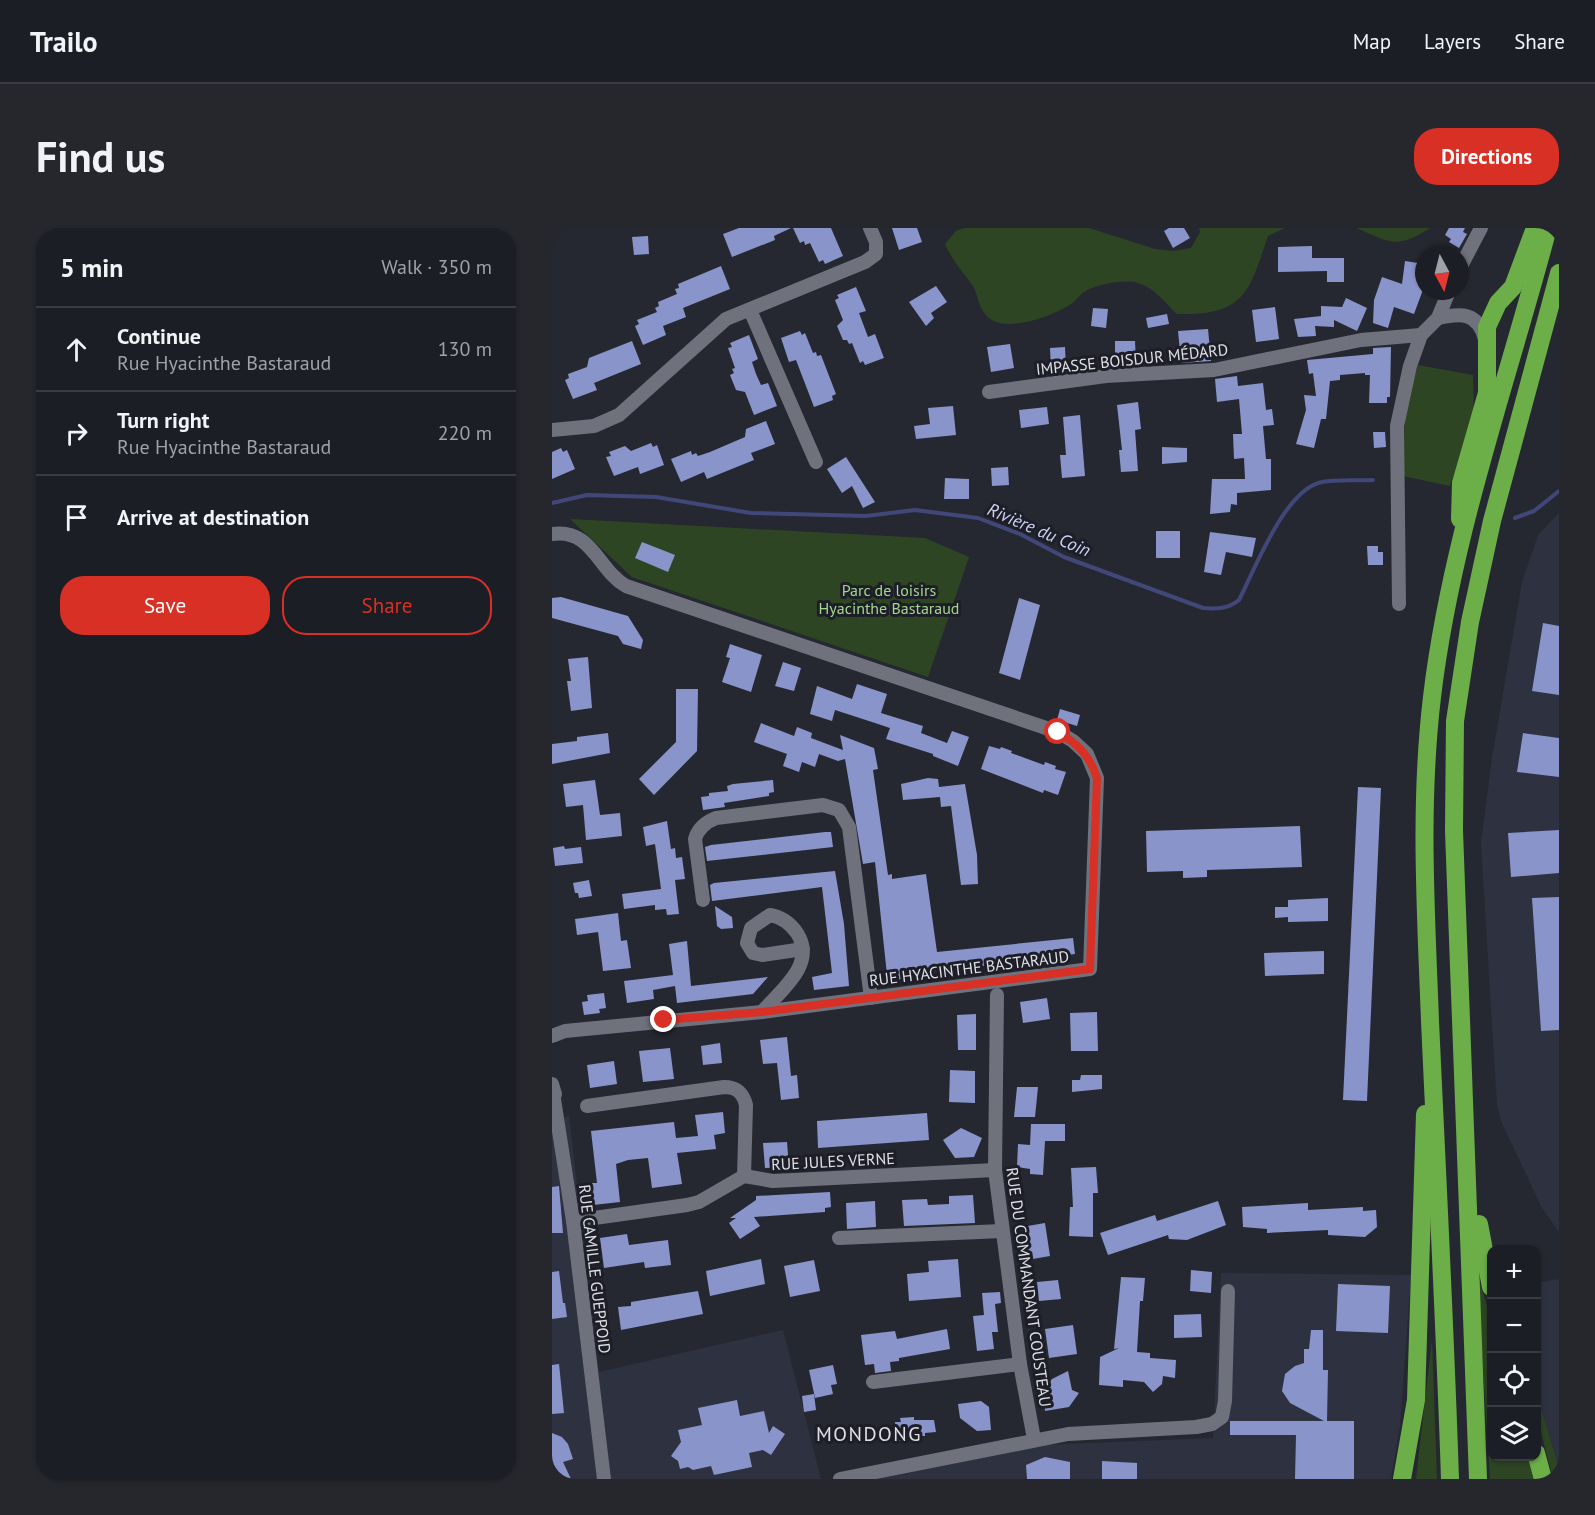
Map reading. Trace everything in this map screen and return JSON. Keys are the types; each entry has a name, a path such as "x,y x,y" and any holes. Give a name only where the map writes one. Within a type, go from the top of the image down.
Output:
{"highway":[{"path":"1459,553 1461,483 1487,393 1487,327 1498,303 1513,287 1535,228"},
{"path":"1450,1479 1423,819 1433,693 1459,553 1548,228"},
{"path":"1478,1479 1454,831 1455,721 1470,622 1492,521 1559,273"},
{"path":"1402,1479 1416,1400 1422,1255 1422,1152 1432,1059"},
{"path":"1468,1172 1487,1267"},
{"path":"1538,1461 1543,1479"}],"street":[{"path":"552,430 594,426 619,415 726,319 865,262 876,254 876,242 870,228"},
{"path":"1469,251 1481,228"},
{"path":"1398,604 1397,426 1410,366 1421,335 1438,318 1445,300"},
{"path":"1472,318 1498,303"},
{"path":"750,310 816,462"},
{"path":"1438,318 1457,315 1472,318 1480,323 1487,348"},
{"name":"IMPASSE BOISDUR MÉDARD","path":"989,392 1106,376 1214,370 1361,340 1421,335"},
{"name":"RUE HYACINTHE BASTARAUD","path":"552,534 579,538 594,549 613,578 626,586 1058,732 1073,741 1087,754 1097,778 1098,807 1090,969 762,1012 565,1031 552,1036"},
{"path":"703,900 695,839 698,831 706,823 716,818 823,805 839,810 849,827 871,998"},
{"path":"762,1012 801,966 803,949"},
{"name":"RUE DU COMMANDANT COUSTEAU","path":"997,995 995,1170 1020,1364 1034,1439"},
{"path":"573,1221 699,1202 744,1176 746,1105 744,1097 735,1089 724,1087 587,1106"},
{"name":"RUE CAMILLE GUEPPOID","path":"553,1090 573,1221 604,1479"},
{"name":"RUE JULES VERNE","path":"744,1176 773,1181 995,1170"},
{"path":"838,1238 1002,1231"},
{"path":"840,1479 1034,1439 1088,1432 1196,1427 1218,1420 1223,1413 1225,1401 1228,1291"},
{"path":"873,1382 1020,1364"}],"shaded area":[{"path":"1559,513 1559,1232 1542,1208 1501,1121 1497,1104 1481,844 1492,758 1522,582 1538,535"},
{"path":"569,1116 599,1372 783,1330 821,1479 552,1479 552,1120"},
{"path":"1221,1273 1411,1275 1400,1426 1391,1479 856,1479 1042,1445 1213,1438"},
{"path":"1559,1279 1559,1468 1541,1408 1541,1282"}],"green space":[{"path":"965,228 1089,228 1155,249 1173,251 1191,248 1200,232 1199,228 1285,228 1268,236 1249,286 1241,297 1231,305 1217,311 1177,314 1144,285 1118,282 1089,289 1071,304 1042,318 1007,324 997,322 985,314 973,286 954,261 945,244 956,231"},
{"path":"1356,228 1430,228 1409,239 1393,242"},
{"path":"1418,365 1473,375 1474,419 1450,486 1403,476 1405,408"},
{"name":"Parc de loisirs Hyacinthe Bastaraud","path":"570,519 925,538 969,557 928,677 632,577"},
{"path":"1477,1272 1487,1306 1487,1431"},
{"path":"1432,1339 1437,1479 1416,1479"},
{"path":"1541,1408 1559,1468 1559,1479 1553,1479 1541,1432"},
{"path":"1489,1461 1531,1461 1536,1479 1490,1479"}],"building":[{"path":"739,228 791,228 774,236 775,240 732,257 723,234"},
{"path":"793,228 831,228 843,256 825,264 823,260 819,262 810,243 805,245 804,241 800,243"},
{"path":"892,228 917,228 922,242 899,250"},
{"path":"1169,228 1184,228 1190,238 1173,248 1164,231"},
{"path":"1449,228 1465,228 1463,232 1467,234 1460,246 1449,242 1451,239 1445,235"},
{"path":"648,236 649,254 634,255 632,237"},
{"path":"1312,246 1312,258 1344,258 1344,282 1327,282 1327,271 1278,272 1278,247"},
{"path":"1405,261 1415,263 1415,300 1419,300 1414,314 1394,307 1388,328 1373,323 1374,300 1382,277 1402,284"},
{"path":"721,266 730,289 683,308 686,317 663,326 666,335 643,345 635,326 639,324 637,320 657,312 655,308 659,306 658,302 677,294 675,289 679,288 678,284"},
{"path":"936,286 947,302 931,313 934,318 926,326 909,302"},
{"path":"856,287 866,311 859,313 868,337 875,334 884,358 865,365 863,361 860,363 852,343 849,344 847,340 843,340 837,326 843,320 835,300 839,298 837,295"},
{"path":"1346,298 1367,308 1357,331 1334,320 1334,327 1315,326 1316,336 1298,337 1294,319 1321,316 1321,306 1342,307"},
{"path":"1275,307 1279,339 1256,342 1252,310"},
{"path":"1093,308 1108,309 1106,328 1091,326"},
{"path":"1167,314 1169,324 1148,328 1146,318"},
{"path":"1208,329 1211,361 1181,363 1178,331"},
{"path":"800,331 802,335 805,333 813,353 816,352 817,356 821,355 836,394 832,396 833,400 814,407 796,360 789,362 781,338"},
{"path":"749,335 758,359 752,362 756,374 761,385 768,383 777,406 754,415 745,392 736,390 730,375 734,373 732,369 735,368 728,348 732,347 730,343"},
{"path":"632,341 641,364 594,383 597,390 573,399 565,380 569,378 568,374 587,367 589,358"},
{"path":"1115,341 1135,341 1136,362 1115,363"},
{"path":"1010,344 1014,368 991,372 987,347"},
{"path":"1065,347 1066,369 1051,370 1050,348"},
{"path":"1391,347 1390,397 1387,397 1387,403 1369,403 1370,375 1365,375 1365,373 1340,375 1340,380 1330,381 1326,419 1321,419 1314,448 1296,444 1306,410 1304,395 1316,396 1313,373 1309,374 1307,360 1373,354 1373,348"},
{"path":"1237,376 1238,386 1263,383 1266,410 1272,409 1274,425 1263,426 1266,459 1271,459 1271,490 1237,493 1237,505 1231,504 1230,512 1210,514 1212,479 1245,479 1244,458 1234,459 1233,434 1242,434 1239,399 1217,402 1215,379"},
{"path":"1138,402 1141,429 1135,430 1138,471 1121,472 1119,450 1122,450 1117,405"},
{"path":"953,406 956,435 916,439 914,426 930,424 928,408"},
{"path":"1047,407 1049,424 1021,428 1019,410"},
{"path":"1080,415 1085,476 1062,478 1060,455 1066,455 1063,417"},
{"path":"766,421 775,444 751,453 754,460 707,479 704,472 681,482 671,459 691,451 692,455 696,453 698,456 710,452 745,437 746,429"},
{"path":"1373,432 1385,432 1386,447 1374,448"},
{"path":"651,443 653,447 657,445 664,465 640,474 638,467 614,476 606,457 611,456 609,452 625,446 631,451"},
{"path":"1162,447 1187,448 1187,462 1162,464"},
{"path":"561,448 563,452 567,450 575,469 552,479 552,452"},
{"path":"846,457 875,502 863,508 852,486 842,493 827,469"},
{"path":"1008,467 1009,485 992,486 991,468"},
{"path":"945,478 969,479 969,499 944,499"},
{"path":"1156,531 1180,531 1180,558 1156,558"},
{"path":"1210,532 1256,538 1252,557 1226,552 1221,575 1204,572"},
{"path":"642,542 675,555 668,572 635,558"},
{"path":"1367,546 1378,546 1378,552 1383,552 1383,565 1368,565"},
{"path":"561,597 628,616 643,640 641,649 623,644 618,636 552,618 552,598"},
{"path":"1019,598 1040,605 1020,680 999,673"},
{"path":"1543,623 1559,626 1559,695 1532,691"},
{"path":"730,644 762,655 751,692 722,682 730,658 726,657"},
{"path":"588,657 592,708 571,711 567,681 571,681 568,659"},
{"path":"783,662 801,668 794,691 775,686"},
{"path":"857,684 887,694 881,713 923,726 921,733 947,743 952,731 969,737 958,766 933,756 933,754 886,739 890,728 835,710 832,721 810,714 817,686 852,699"},
{"path":"676,689 698,689 697,751 654,795 639,779 676,742"},
{"path":"1060,709 1080,715 1077,726 1057,720"},
{"path":"761,723 794,736 797,727 812,733 811,738 843,750 840,735 874,748 878,769 873,770 888,875 892,874 892,879 926,874 937,952 1073,938 1075,954 958,969 923,972 923,967 902,969 903,979 892,980 892,975 887,975 875,862 863,864 845,759 838,761 819,754 815,767 802,762 799,772 783,766 787,754 754,742"},
{"path":"608,733 610,753 552,764 552,744 577,741 577,737"},
{"path":"1523,733 1559,738 1559,777 1517,772"},
{"path":"989,746 1000,749 1001,747 1044,765 1045,762 1056,766 1055,769 1066,772 1058,795 1044,790 1043,793 981,769"},
{"path":"928,778 938,779 939,787 965,784 977,855 978,884 961,885 951,806 941,807 940,797 903,800 901,784"},
{"path":"595,780 600,815 620,813 622,836 586,840 583,805 566,807 563,784"},
{"path":"773,780 774,792 769,793 769,796 724,803 725,807 703,810 701,797 709,796 709,793 728,791 727,786 733,784"},
{"path":"1358,787 1381,788 1367,1101 1343,1100"},
{"path":"667,821 671,849 675,848 676,858 682,857 685,879 675,880 679,914 667,915 666,909 655,910 655,905 624,909 622,894 661,889 655,844 646,846 643,827"},
{"path":"1300,826 1302,867 1207,870 1207,877 1183,878 1183,871 1147,872 1146,831"},
{"path":"1559,830 1559,873 1511,877 1508,833"},
{"path":"831,832 833,847 707,861 705,847 711,845"},
{"path":"564,846 565,849 581,847 583,863 555,866 553,848"},
{"path":"835,871 844,924 849,986 814,990 812,977 832,973 822,887 712,901 710,885 714,883"},
{"path":"589,880 592,896 579,898 578,893 575,893 573,883"},
{"path":"1559,897 1559,1030 1541,1031 1532,898"},
{"path":"1328,898 1328,921 1288,922 1288,917 1275,918 1275,907 1288,907 1288,900"},
{"path":"715,906 732,917 733,928 721,929 717,926"},
{"path":"618,913 621,941 627,940 631,968 603,971 598,932 577,935 575,919"},
{"path":"687,941 691,986 768,977 753,994 677,1003 675,986 653,990 654,999 627,1003 624,981 673,975 669,944"},
{"path":"1324,951 1324,974 1265,976 1264,953"},
{"path":"604,993 606,1008 599,1009 600,1013 584,1015 582,1002 588,1001 587,995"},
{"path":"1047,998 1050,1019 1023,1023 1020,1002"},
{"path":"1097,1012 1098,1051 1071,1051 1070,1013"},
{"path":"976,1014 976,1050 958,1050 957,1015"},
{"path":"787,1037 791,1076 797,1075 799,1098 781,1100 777,1063 763,1064 760,1040"},
{"path":"720,1043 722,1063 703,1065 701,1046"},
{"path":"670,1048 674,1079 643,1082 639,1051"},
{"path":"614,1061 617,1084 590,1088 587,1065"},
{"path":"950,1070 975,1071 975,1103 949,1102"},
{"path":"1081,1075 1102,1075 1102,1089 1072,1092 1072,1080 1080,1080"},
{"path":"1017,1087 1038,1087 1035,1117 1014,1117"},
{"path":"723,1112 725,1133 714,1135 716,1149 677,1153 682,1184 652,1188 648,1158 628,1160 616,1164 620,1202 593,1205 591,1183 597,1183 591,1131 674,1122 676,1138 698,1136 695,1115"},
{"path":"927,1113 929,1140 818,1148 817,1121"},
{"path":"1031,1124 1065,1124 1065,1141 1045,1141 1043,1175 1030,1174 1030,1169 1017,1167 1018,1144 1030,1145"},
{"path":"961,1128 982,1138 974,1157 955,1158 943,1140"},
{"path":"787,1142 789,1167 765,1168 763,1143"},
{"path":"1096,1167 1098,1193 1093,1193 1093,1237 1069,1236 1070,1207 1073,1207 1071,1168"},
{"path":"559,1186 563,1233 552,1233 552,1187"},
{"path":"830,1192 831,1207 825,1208 825,1212 754,1217 760,1226 740,1239 729,1223 736,1218 730,1218 756,1200 756,1196"},
{"path":"973,1195 975,1223 904,1226 902,1200 927,1199 928,1205 949,1204 949,1196"},
{"path":"875,1201 876,1227 847,1229 846,1203"},
{"path":"1218,1201 1226,1225 1187,1240 1169,1239 1168,1235 1108,1255 1100,1233 1155,1215 1157,1221"},
{"path":"1308,1203 1308,1210 1363,1207 1363,1211 1376,1210 1377,1227 1365,1237 1328,1235 1328,1230 1267,1233 1267,1229 1243,1227 1242,1207"},
{"path":"1045,1223 1050,1256 1027,1260 1022,1227"},
{"path":"627,1234 629,1245 668,1240 671,1265 645,1268 644,1262 604,1268 600,1238"},
{"path":"761,1259 765,1284 710,1296 706,1271"},
{"path":"958,1259 961,1297 909,1301 907,1274 929,1272 928,1261"},
{"path":"814,1260 820,1291 790,1297 784,1266"},
{"path":"1191,1270 1212,1272 1211,1293 1190,1291"},
{"path":"559,1271 567,1317 552,1319 552,1272"},
{"path":"1121,1277 1145,1278 1143,1301 1140,1301 1137,1352 1150,1353 1150,1358 1176,1360 1175,1378 1163,1376 1162,1384 1153,1392 1144,1382 1123,1380 1123,1387 1099,1385 1100,1357 1119,1348 1114,1349"},
{"path":"1058,1280 1061,1299 1039,1301 1037,1282"},
{"path":"1338,1284 1390,1286 1388,1333 1336,1331"},
{"path":"698,1291 703,1314 621,1330 618,1307 631,1306 631,1302"},
{"path":"1000,1292 1001,1303 995,1304 998,1332 992,1332 994,1349 977,1351 973,1316 984,1315 982,1293"},
{"path":"1201,1314 1202,1337 1174,1338 1174,1315"},
{"path":"1073,1325 1077,1354 1049,1358 1045,1329"},
{"path":"947,1329 950,1349 899,1358 899,1361 890,1362 891,1371 875,1373 874,1364 865,1365 861,1335 895,1331 897,1339"},
{"path":"1311,1330 1323,1330 1323,1370 1328,1370 1327,1421 1354,1421 1354,1479 1295,1479 1296,1435 1230,1435 1230,1421 1324,1421 1290,1403 1282,1391 1285,1374 1295,1366 1304,1363 1304,1349 1309,1349"},
{"path":"559,1364 564,1413 552,1414 552,1365"},
{"path":"833,1365 837,1384 831,1385 833,1394 815,1398 809,1370"},
{"path":"1068,1371 1072,1390 1079,1393 1069,1407 1045,1411 1044,1399 1038,1396 1052,1379"},
{"path":"814,1394 816,1410 804,1412 802,1396"},
{"path":"737,1400 740,1416 764,1411 769,1433 773,1426 785,1434 771,1455 763,1450 749,1453 752,1467 714,1475 711,1466 693,1470 688,1467 680,1469 678,1461 671,1456 681,1442 678,1430 702,1425 698,1408"},
{"path":"981,1401 989,1407 991,1430 977,1431 960,1418 958,1404"},
{"path":"914,1417 914,1420 934,1420 936,1432 925,1433 925,1436 917,1436 917,1439 897,1441 895,1422 901,1422 900,1418"},
{"path":"552,1433 562,1437 568,1444 573,1459 563,1462 571,1479 552,1479"},
{"path":"1045,1457 1070,1462 1070,1479 1027,1479 1026,1465"},
{"path":"1102,1461 1137,1463 1137,1479 1102,1479"}],"waterway":[{"name":"Rivière du Coin","path":"552,503 587,495 656,497 751,513 866,516 915,510 978,518 1020,534 1064,557 1203,608 1222,608 1239,600 1284,514 1308,488 1328,481 1373,480"},
{"name":"Rivière du Coin","path":"1515,518 1534,511 1559,491"}],"district":[{"name":"MONDONG","path":"869,1434"}],"route":[{"path":"664,1020 762,1012 1090,969 1098,807 1097,778 1087,754 1073,741 1058,732"}]}
